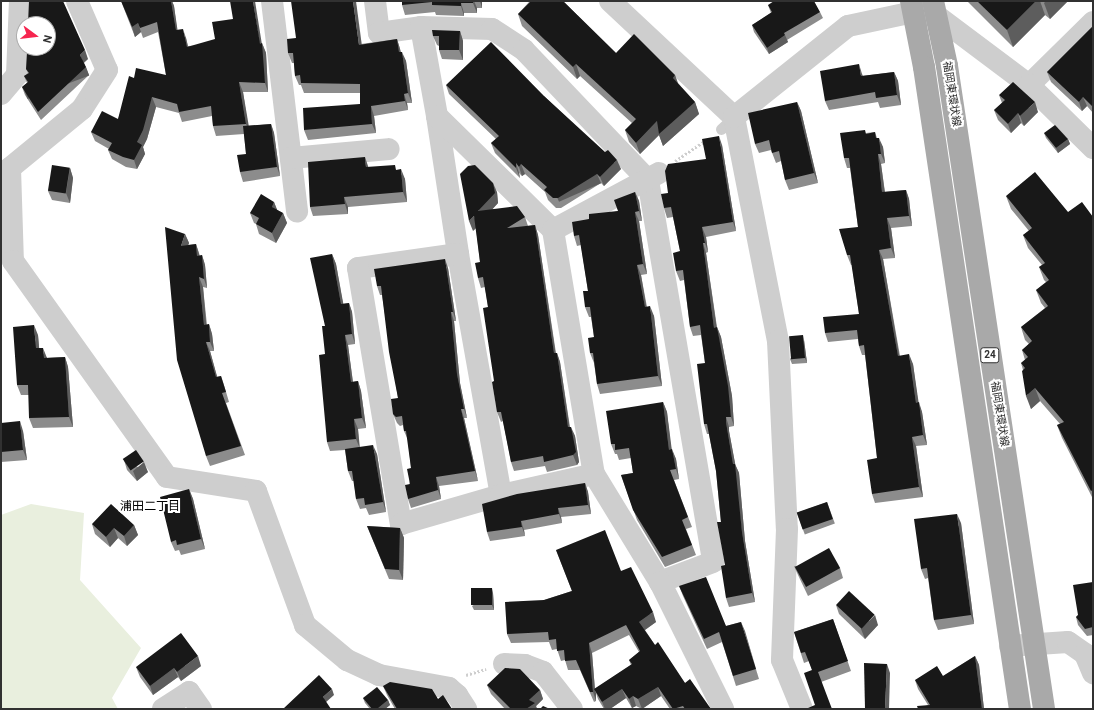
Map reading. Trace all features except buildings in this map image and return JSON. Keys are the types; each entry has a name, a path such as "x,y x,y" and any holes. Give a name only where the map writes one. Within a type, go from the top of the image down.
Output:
{"main road":[{"name":"福岡東環状線","path":"912,6 1020,709"},
{"name":"福岡東環状線","path":"935,9 1044,709"}],"street":[{"path":"1,94 17,75 20,1"},
{"path":"77,1 107,70 82,109 10,168 13,261 167,477 256,491 305,625 347,660 380,675 449,688 457,695 466,709"},
{"path":"272,1 297,212"},
{"path":"375,1 379,33 421,27 492,29 524,50 653,177 713,562 660,582"},
{"path":"610,1 728,123 778,341 786,529 782,660 802,709"},
{"path":"728,123 848,26 912,6 935,9 1029,85 1093,148"},
{"path":"1029,85 1093,22"},
{"path":"421,27 438,116 458,254 501,495"},
{"path":"438,116 553,230 594,474 660,582 723,709"},
{"path":"291,158 389,149"},
{"path":"553,230 653,177"},
{"path":"458,254 358,268 401,524 501,495 594,474"},
{"path":"1010,646 1068,642 1085,654 1093,673"},
{"path":"504,664 525,665 543,672 572,709"},
{"path":"163,709 189,692 201,709"}],"path":[{"path":"653,177 728,123"}],"green space":[{"path":"31,504 84,513 80,580 141,648 112,698 118,709 1,709 1,515"}],"district":[{"name":"浦田二丁目","path":"150,507"}]}
